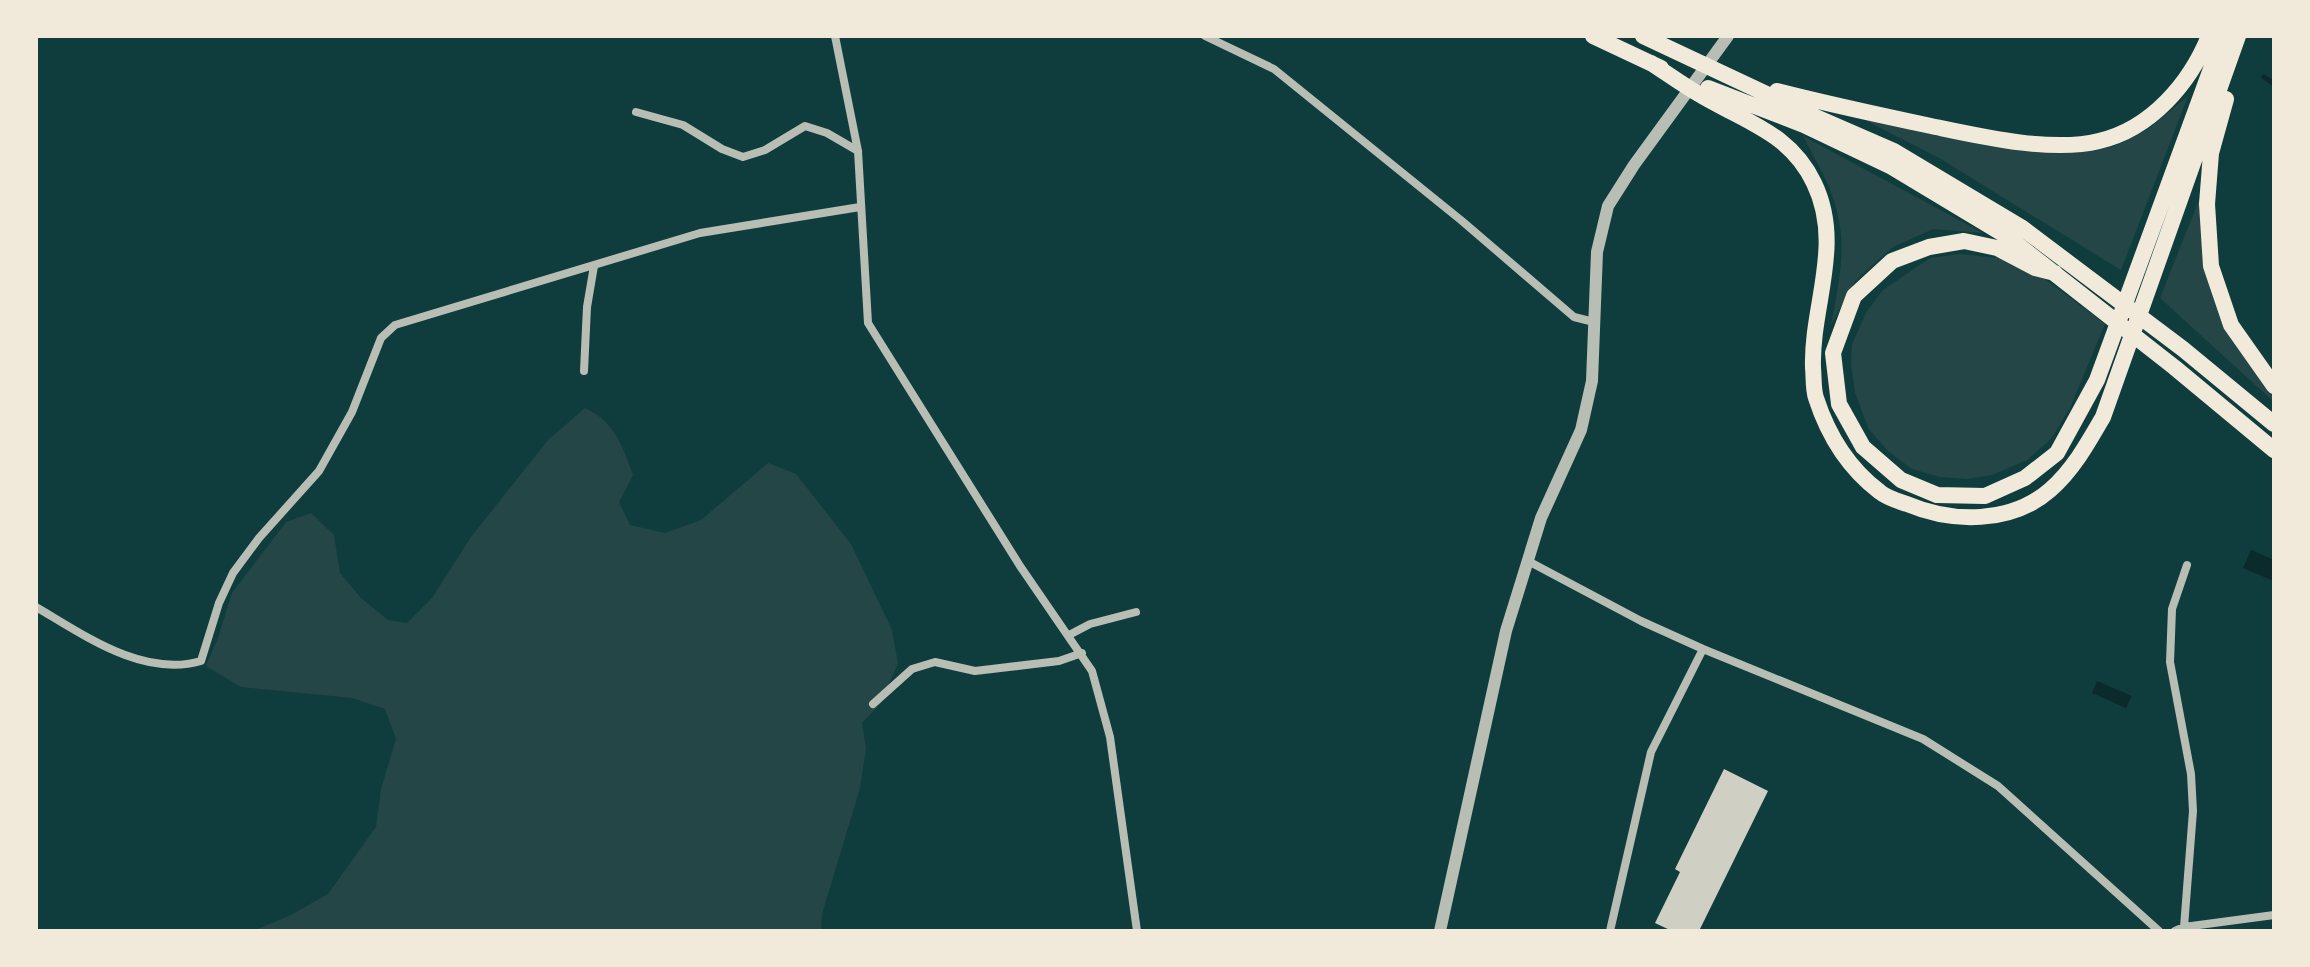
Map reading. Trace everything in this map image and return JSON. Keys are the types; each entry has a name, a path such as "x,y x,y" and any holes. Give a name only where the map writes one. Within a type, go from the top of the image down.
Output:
{"main road":[{"path":"1593,36 1718,99 1765,128 1798,156 1815,184 1828,223 1826,263 1813,343 1814,393 1827,431 1853,467 1882,494 1924,512 1970,519 2014,512 2049,491 2083,453 2103,417 2232,39"},
{"path":"1643,36 1894,151 2021,227 2183,349 2274,424"},
{"path":"1739,81 1837,107 1994,139 2050,144 2099,141 2139,125 2173,96 2198,63 2209,36"},
{"path":"2055,273 2035,268 1997,248 1964,241 1929,247 1892,261 1854,296 1833,353 1839,404 1863,447 1901,480 1937,495 1985,496 2025,478 2057,453 2097,380 2232,39"},
{"path":"2232,39 2228,94 2211,153 2207,204 2211,266 2231,325 2274,386"},
{"path":"1718,99 1804,125 1890,166 2008,237 2274,450"}],"street":[{"path":"835,36 858,151 868,323 1020,566 1092,671 1110,737 1137,931"},
{"path":"1205,36 1274,69 1462,221 1574,317 1594,322"},
{"path":"1440,931 1506,631 1541,518 1581,430 1592,381 1597,252 1608,206 1634,165 1728,36"},
{"path":"636,112 683,125 722,149 743,157 765,150 805,126 827,133 858,151"},
{"path":"36,607 105,647 158,664 183,666 201,661 219,603 233,573 259,538 319,471 352,412 381,338 395,325 700,233 860,207"},
{"path":"584,371 587,307 594,266"},
{"path":"1528,561 1641,621 1703,649 1923,739 1998,786 2159,931"},
{"path":"2187,565 2172,609 2170,662 2191,774 2193,811 2179,929 2274,915"},
{"path":"1069,635 1090,624 1136,612"},
{"path":"1613,930 1651,752 1703,649"},
{"path":"873,704 912,669 935,662 975,671 1059,661 1082,653"}],"shaded area":[{"path":"2188,96 2121,270 1939,158 1861,118 2072,152 2112,147 2148,129"},
{"path":"1803,136 1983,233 1933,229 1893,247 1855,281 1831,325 1840,273 1841,234 1829,188"},
{"path":"2201,195 2237,345 2274,396 2274,402 2160,298"},
{"path":"1960,254 2006,259 2041,276 2105,324 2070,408 2051,439 2027,460 1992,475 1967,479 1940,477 1912,469 1888,451 1868,428 1855,392 1851,364 1852,344 1867,311 1883,290 1930,258"},
{"path":"585,408 604,420 625,454 633,475 619,502 630,525 665,533 701,520 768,463 796,474 851,544 892,630 898,663 881,703 862,723 866,749 860,788 822,914 821,931 253,931 289,916 328,894 376,827 381,789 396,739 385,709 352,698 241,687 206,666 232,593 286,522 311,513 334,535 340,573 361,598 388,620 407,623 432,598 471,537 548,440"},
{"path":"2251,550 2274,560 2274,581 2243,568"},
{"path":"2097,681 2132,696 2126,708 2092,693"}],"building":[{"path":"1724,769 1768,791 1699,931 1672,931 1655,923 1680,872 1675,869"}],"waterway":[{"path":"2264,77 2274,84"}]}
